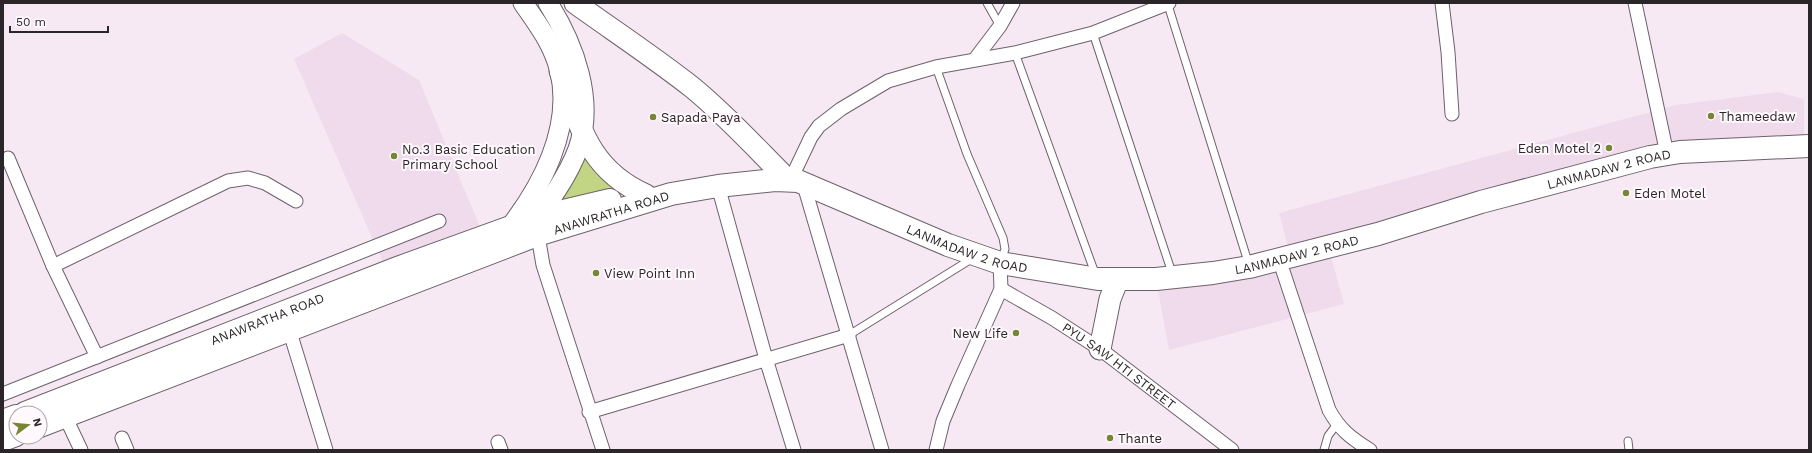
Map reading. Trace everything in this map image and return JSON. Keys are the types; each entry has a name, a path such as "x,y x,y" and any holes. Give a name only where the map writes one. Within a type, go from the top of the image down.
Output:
{"highway":[{"name":"LANMADAW 2 ROAD","path":"794,180 976,256 1000,263 1108,279 1173,278 1249,267 1378,234 1529,189 1668,154 1809,146"},
{"path":"671,194 718,186 794,180"},
{"name":"ANAWRATHA ROAD","path":"538,226 671,194"},
{"name":"ANAWRATHA ROAD","path":"48,423 65,416 118,386 400,267 513,235 596,202 671,194"},
{"name":"ANAWRATHA ROAD","path":"48,407 118,386 289,329 491,252 513,235"}],"main road":[{"path":"523,3 539,25 551,48 582,130 596,157 623,184 646,196"},
{"name":"ANAWRATHA ROAD","path":"538,226 569,168 578,148 582,130 583,102 578,70 564,29 548,3"},
{"path":"574,3 663,65 693,88 794,180"},
{"path":"513,235 545,172 559,132 563,104 563,90 560,71"},
{"path":"1100,349 1110,299 1108,279"}],"street":[{"path":"976,59 1000,26 1013,3"},
{"path":"1442,3 1448,52 1452,114"},
{"path":"1634,3 1668,154"},
{"path":"882,450 849,335 794,180 810,136 819,126 841,109 888,81 936,67 1015,53 1093,33 1169,4"},
{"path":"8,158 53,266 97,357"},
{"path":"53,266 228,181 248,178 265,183 296,201"},
{"path":"718,186 766,359 794,450"},
{"path":"3,394 439,221"},
{"path":"538,226 543,265 589,412 603,450"},
{"path":"1279,259 1329,410 1337,424 1348,436 1370,450"},
{"path":"936,450 944,422 958,385 1001,289 1000,263"},
{"name":"PYU SAW HTI STREET","path":"1001,289 1052,318 1100,349 1232,450"},
{"path":"289,329 326,450"},
{"path":"589,412 849,335"},
{"path":"65,416 81,450"}],"lane":[{"path":"988,3 1000,26"},
{"path":"1169,4 1249,267"},
{"path":"1093,33 1173,278"},
{"path":"1015,53 1108,279"},
{"path":"936,67 967,154 1003,238 1005,249 1000,263"},
{"path":"849,335 976,256"},
{"path":"1324,450 1328,436 1337,424"},
{"path":"1628,441 1629,450"}],"shaded area":[{"name":"No.3 Basic Education Primary School","path":"342,33 419,80 482,232 387,272 294,59"},
{"path":"1778,92 1804,99 1804,136 1730,139 1329,249 1344,304 1169,350 1156,279 1291,258 1279,213 1676,105"}],"green space":[{"path":"582,149 622,189 601,191 559,202"}],"place":[{"name":"Thameedaw","path":"1711,116"},
{"name":"Sapada Paya","path":"653,117"},
{"name":"Eden Motel 2","path":"1609,148"},
{"name":"No.3 Basic Education Primary School","path":"394,156"},
{"name":"Eden Motel","path":"1626,193"},
{"name":"View Point Inn","path":"596,273"},
{"name":"New Life","path":"1016,333"},
{"name":"Thante","path":"1110,438"}]}
